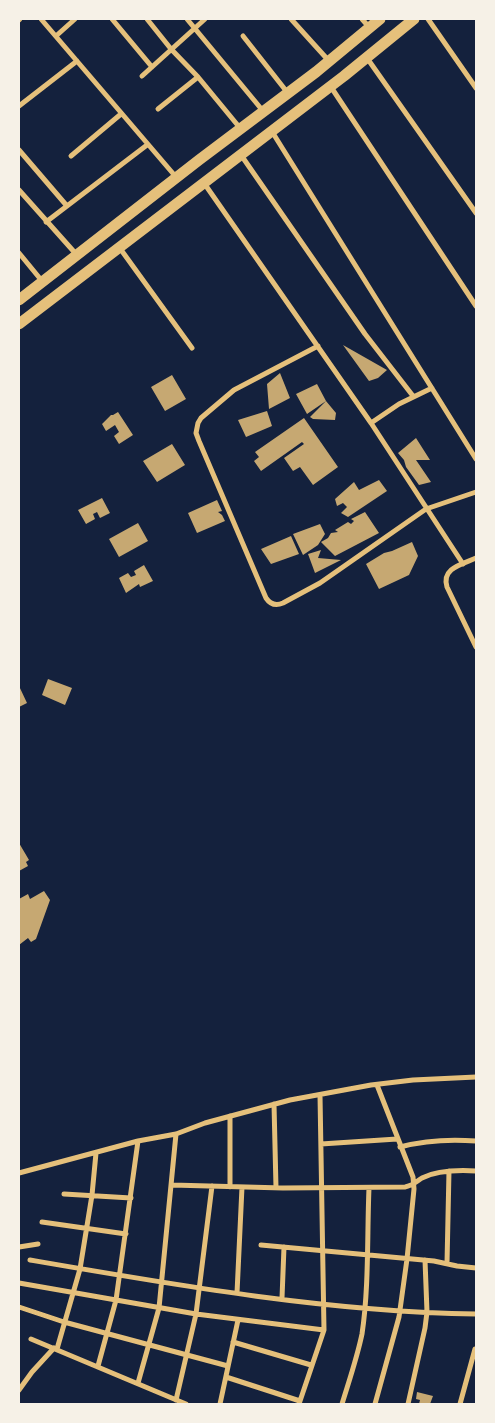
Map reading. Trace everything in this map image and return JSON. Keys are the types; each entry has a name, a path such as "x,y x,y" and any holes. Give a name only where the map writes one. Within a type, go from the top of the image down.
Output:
{"highway":[{"path":"19,300 329,61 365,23 380,19"},
{"path":"19,324 330,86 414,19"}],"street":[{"path":"41,19 176,178"},
{"path":"56,36 75,19"},
{"path":"112,19 152,66"},
{"path":"147,19 171,50 198,77 240,128"},
{"path":"188,19 263,111"},
{"path":"142,76 205,19"},
{"path":"291,19 329,61"},
{"path":"428,19 476,88"},
{"path":"242,36 288,93"},
{"path":"367,57 476,213"},
{"path":"19,106 77,60"},
{"path":"158,108 198,77"},
{"path":"330,86 476,306"},
{"path":"71,156 121,114"},
{"path":"271,130 476,459"},
{"path":"46,222 147,145"},
{"path":"19,150 67,206"},
{"path":"241,154 365,334 413,396"},
{"path":"204,182 371,423 463,564"},
{"path":"19,190 76,255"},
{"path":"119,247 192,348"},
{"path":"19,253 42,282"},
{"path":"318,346 234,390 201,418 196,428 199,441 269,602 278,605 300,594 336,572 426,509 476,492"},
{"path":"371,423 413,396 432,388"},
{"path":"476,558 452,568 447,575 447,587 476,647"},
{"path":"19,1173 138,1141 176,1134 230,1116 320,1094 414,1080 476,1077"},
{"path":"375,1404 400,1310 408,1259 414,1184 377,1085"},
{"path":"226,1377 300,1403 324,1330 320,1094"},
{"path":"274,1104 276,1188"},
{"path":"230,1116 230,1187"},
{"path":"138,1383 159,1308 176,1134"},
{"path":"321,1144 397,1139"},
{"path":"400,1147 434,1140 476,1141"},
{"path":"98,1366 116,1300 138,1141"},
{"path":"19,1390 32,1372 55,1349 64,1322 80,1269 88,1228 96,1153"},
{"path":"172,1185 276,1188 405,1187 414,1184 422,1178 449,1171 476,1172"},
{"path":"448,1263 449,1171"},
{"path":"176,1400 196,1314 212,1186"},
{"path":"236,1293 242,1187"},
{"path":"342,1404 357,1357 365,1307 369,1188"},
{"path":"64,1194 131,1198"},
{"path":"42,1222 126,1234"},
{"path":"19,1247 38,1244"},
{"path":"261,1245 425,1260 476,1268"},
{"path":"282,1298 284,1248"},
{"path":"30,1260 236,1293 365,1307 476,1314"},
{"path":"408,1404 426,1328 425,1260"},
{"path":"19,1282 196,1314 324,1330"},
{"path":"19,1307 64,1322 228,1366"},
{"path":"220,1404 238,1320"},
{"path":"31,1339 186,1404"},
{"path":"233,1342 311,1365"},
{"path":"460,1404 475,1349"}],"building":[{"path":"343,345 387,370 378,378 369,381"},
{"path":"280,373 290,398 269,409 267,384"},
{"path":"172,375 186,399 165,411 151,387"},
{"path":"317,384 326,401 307,414 296,394"},
{"path":"326,401 336,413 335,420 313,419 310,417"},
{"path":"267,411 272,426 246,437 238,420"},
{"path":"118,412 133,435 119,444 114,436 119,432 115,425 106,431 102,424 111,415"},
{"path":"304,418 338,467 313,485 300,467 293,471 284,458 304,444 302,442 261,471 254,461 259,457 255,452"},
{"path":"416,438 430,460 416,460 431,482 419,485 398,453"},
{"path":"172,444 185,465 157,482 143,461"},
{"path":"379,480 387,491 348,517 341,513 347,507 343,503 337,506 335,499 354,482 359,490"},
{"path":"102,498 110,513 100,518 97,512 93,514 95,519 86,524 78,510"},
{"path":"217,500 222,511 218,512 225,521 197,533 188,513"},
{"path":"365,512 379,533 335,556 321,542 328,538 331,533 338,532 335,530 348,522 351,524 354,521 351,519"},
{"path":"138,523 148,541 119,557 109,539"},
{"path":"320,524 325,534 318,545 303,555 293,534"},
{"path":"291,536 299,554 271,564 261,549"},
{"path":"412,542 418,556 409,575 379,589 366,564 384,553"},
{"path":"321,550 318,558 341,560 315,573 308,554"},
{"path":"144,565 153,581 140,587 139,584 126,593 119,578 128,573 131,577 136,575 134,571"},
{"path":"48,679 72,688 65,705 42,695"},
{"path":"19,686 27,703 19,707"},
{"path":"19,843 29,860 26,862 28,866 19,871"},
{"path":"44,891 50,900 36,939 31,942 28,938 19,945 19,899 28,894 30,899"},
{"path":"417,1392 433,1396 430,1404 419,1404 420,1400 416,1399"}]}
